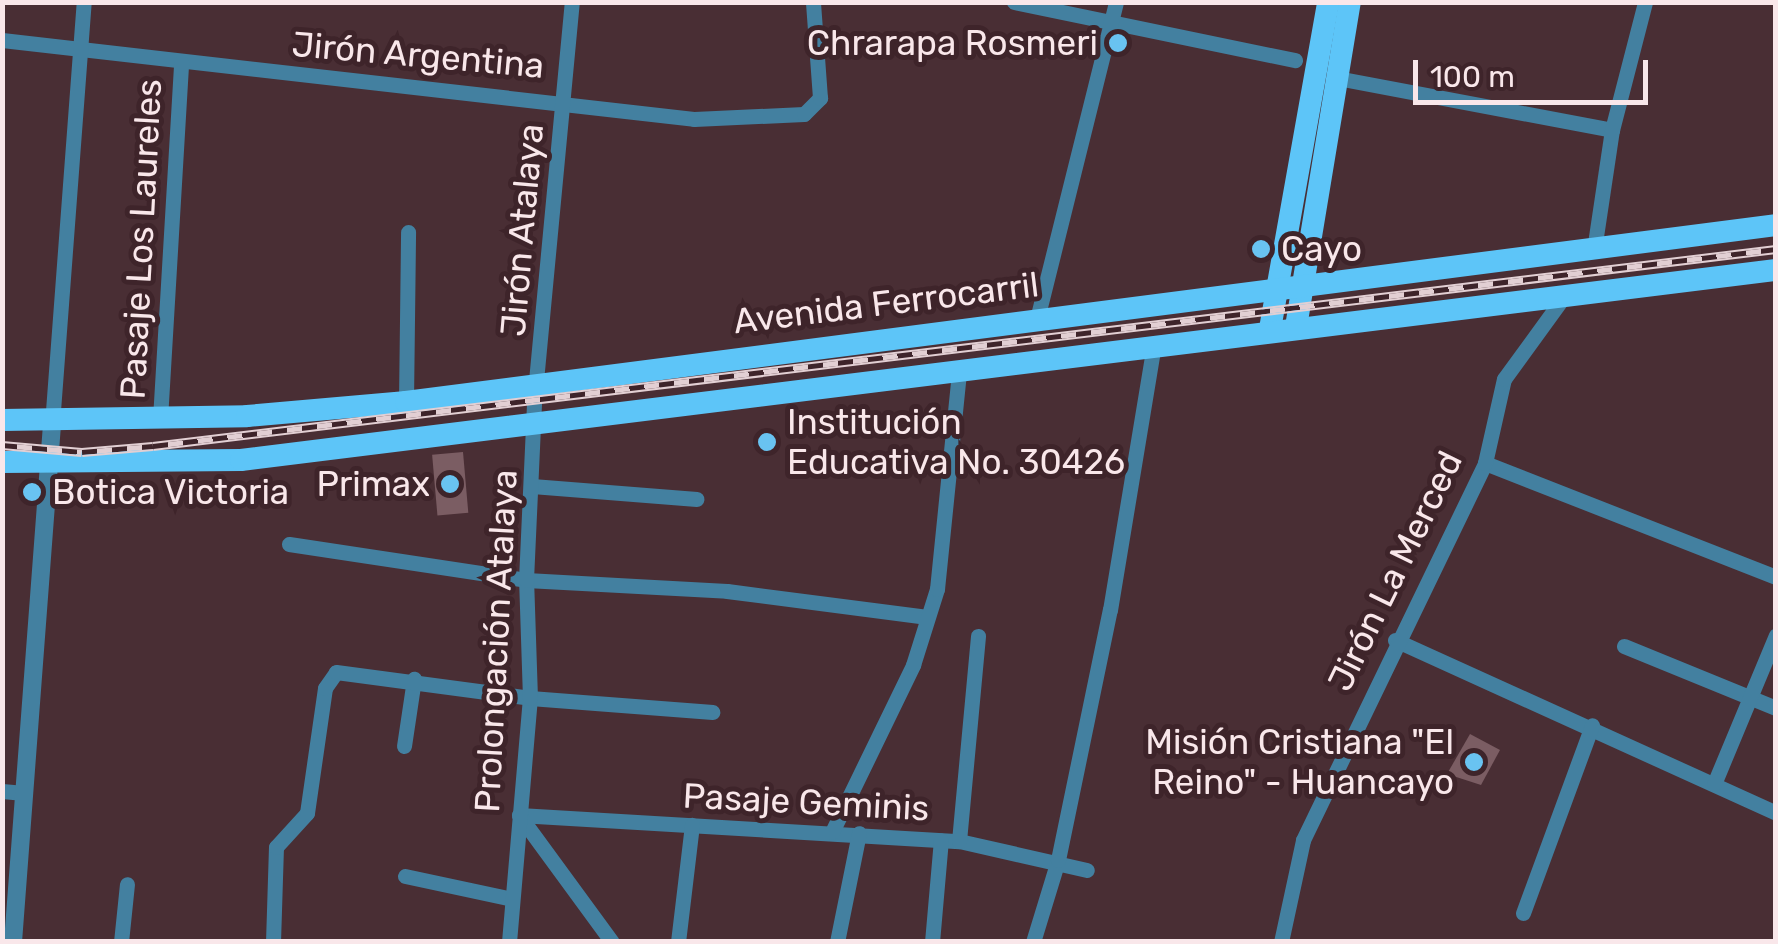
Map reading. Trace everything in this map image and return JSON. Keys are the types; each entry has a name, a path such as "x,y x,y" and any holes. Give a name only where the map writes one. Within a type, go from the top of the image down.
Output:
{"main road":[{"path":"1270,329 1328,2"},
{"path":"1296,327 1350,2"},
{"name":"Avenida Ferrocarril","path":"2,462 49,466 241,460 537,403 1037,318 1301,290 1776,225"},
{"name":"Avenida Ferrocarril","path":"2,420 52,424 406,402 537,403 958,373 1270,329 1776,270"}],"street":[{"path":"13,942 84,2"},
{"name":"Jirón Atalaya","path":"537,403 572,2"},
{"name":"Jirón Argentina","path":"2,40 182,62 563,99 694,119 804,114 820,98 813,2"},
{"path":"1014,2 1110,27 1213,42 1295,60"},
{"path":"1037,318 1116,2"},
{"path":"1594,250 1612,130 1644,2"},
{"name":"Pasaje Los Laureles","path":"160,420 182,62"},
{"path":"1338,78 1612,130"},
{"path":"406,402 408,232"},
{"name":"Jirón La Merced","path":"1281,942 1303,840 1395,640 1485,463 1504,379 1565,295"},
{"path":"1032,942 1058,860 1110,610 1154,345"},
{"path":"832,832 913,665 937,590 958,373"},
{"name":"Prolongación Atalaya","path":"508,942 530,698 526,580 537,403"},
{"path":"1485,463 1776,577"},
{"path":"532,486 696,499"},
{"path":"289,544 526,580 727,591 927,618"},
{"path":"1714,784 1776,635"},
{"path":"959,841 978,636"},
{"path":"1395,640 1592,725 1776,813"},
{"path":"1624,646 1776,708"},
{"path":"273,942 276,847 308,812 328,680 336,672 414,679 530,698 712,712"},
{"path":"404,746 414,679"},
{"path":"1523,913 1592,725"},
{"path":"2,791 24,793"},
{"path":"519,815 612,942"},
{"name":"Pasaje Geminis","path":"519,815 959,841 1058,860 1087,870"},
{"path":"678,942 692,825"},
{"path":"837,942 860,833"},
{"path":"932,942 941,840"},
{"path":"405,876 512,899"},
{"path":"121,942 127,884"}],"building":[{"name":"Primax","path":"463,452 468,513 437,515 432,455"},
{"name":"Misión Cristiana \"El Reino\" - Huancayo","path":"1470,734 1500,750 1481,785 1447,774"}],"railway":[{"path":"2,445 82,452 153,446 1776,249"}],"place":[{"name":"Chrarapa Rosmeri","path":"1118,43"},
{"name":"Cayo","path":"1261,249"},
{"name":"Institución Educativa No. 30426","path":"767,442"},
{"name":"Primax","path":"450,484"},
{"name":"Botica Victoria","path":"32,492"},
{"name":"Misión Cristiana \"El Reino\" - Huancayo","path":"1474,762"}]}
